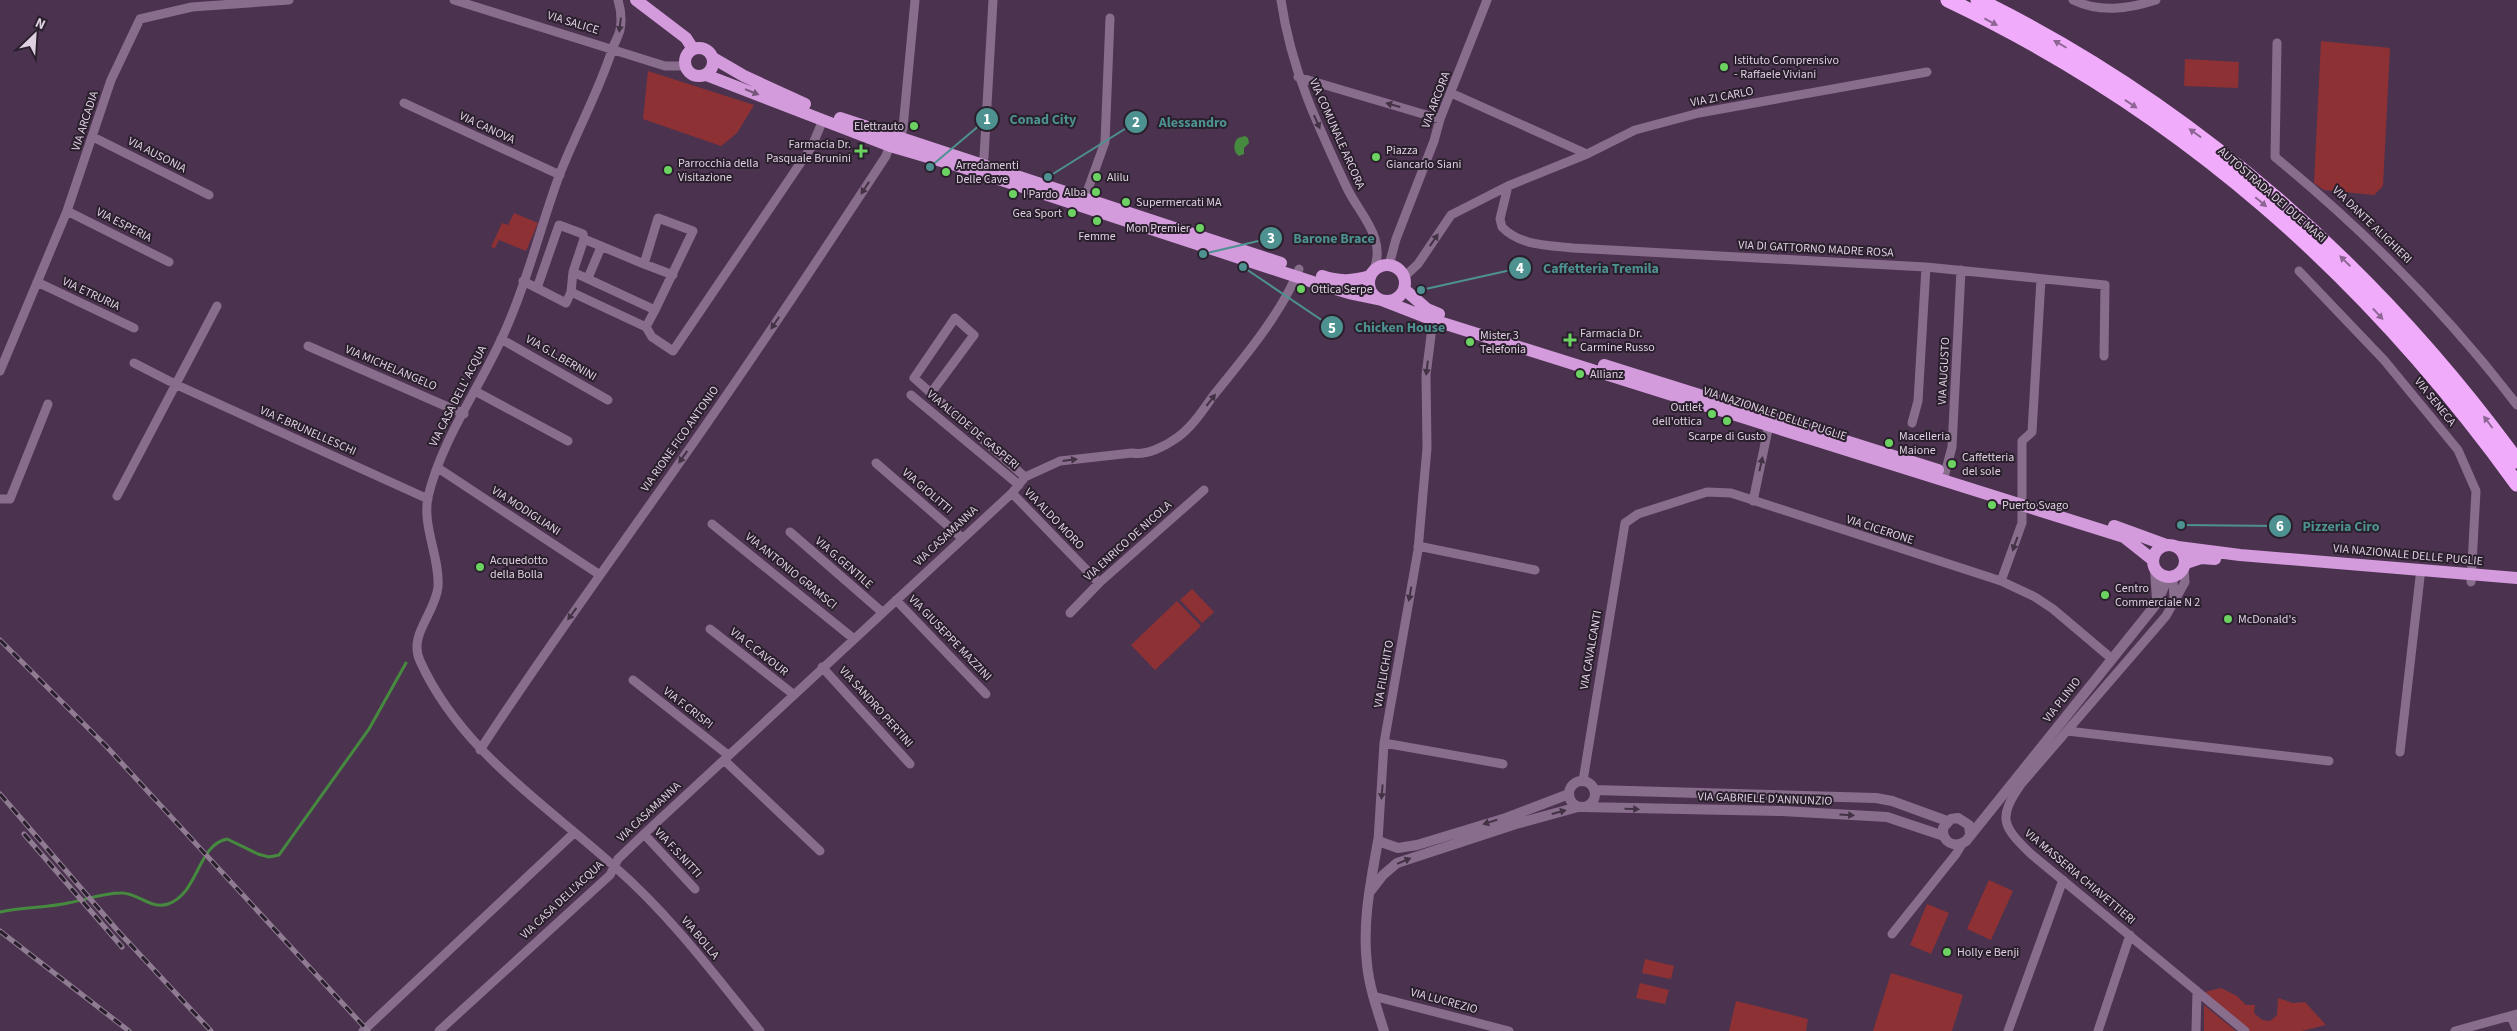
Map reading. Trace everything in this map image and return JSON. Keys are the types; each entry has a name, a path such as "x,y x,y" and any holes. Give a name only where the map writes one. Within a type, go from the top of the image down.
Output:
{"highway":[{"name":"AUTOSTRADA DEI DUE MARI","path":"1948,0 2024,39 2115,93 2202,154 2249,193 2322,257 2396,333 2464,413 2517,484"},
{"name":"AUTOSTRADA DEI DUE MARI","path":"1978,0 2038,32 2122,82 2210,144 2264,188 2331,247 2406,324 2474,404 2517,461"}],"main road":[{"path":"636,0 686,38 693,49"},
{"path":"705,48 714,58 713,68 706,75 694,75 685,66 687,54 693,49 705,48"},
{"name":"VIA NAZIONALE DELLE PUGLIE","path":"714,58 744,76 818,110 895,142"},
{"name":"VIA NAZIONALE DELLE PUGLIE","path":"706,75 823,120 981,169 1298,273 1349,293 1381,300 1434,316 1944,477 2118,527 2172,546 2240,555 2471,578 2517,586"},
{"path":"1389,266 1398,269 1404,283 1396,298 1381,300 1371,291 1371,274 1380,267 1389,266"},
{"name":"VIA NAZIONALE DELLE PUGLIE","path":"1298,273 1336,281 1352,281 1371,274"},
{"name":"VIA NAZIONALE DELLE PUGLIE","path":"1404,283 1434,316"},
{"name":"VIA NAZIONALE DELLE PUGLIE","path":"2023,501 2124,537 2154,564"},
{"path":"2172,546 2184,554 2185,565 2171,577 2158,573 2154,564 2157,550 2172,546"},
{"name":"VIA NAZIONALE DELLE PUGLIE","path":"2185,565 2201,558 2420,577 2517,578"}],"street":[{"name":"VIA ARCADIA","path":"0,371 67,211 111,80 140,19 192,8 289,0"},
{"name":"VIA SALICE","path":"454,0 665,66 685,66"},
{"name":"VIA CASA DELL' ACQUA","path":"480,750 457,721 427,675 416,652 417,638 430,612 438,588 428,526 428,500 445,448 501,339 560,175 607,66 619,32 621,19 618,0"},
{"path":"895,142 903,128 915,0"},
{"path":"981,169 993,0"},
{"name":"VIA COMUNALE ARCORA","path":"1281,0 1286,34 1298,77 1347,188 1375,238 1378,260 1371,274"},
{"name":"VIA ARCORA","path":"1389,266 1396,239 1434,141 1440,118 1487,0"},
{"path":"2072,0 2111,10 2137,6 2156,0"},
{"path":"1083,204 1105,142 1110,18"},
{"name":"VIA DANTE ALIGHIERI","path":"2277,43 2275,156 2334,205 2434,304 2487,365 2517,405"},
{"name":"VIA ZI CARLO","path":"1404,283 1451,215 1508,186 1587,154 1635,130 1699,113 1927,72"},
{"path":"1298,77 1440,118"},
{"path":"1451,93 1587,154"},
{"name":"VIA CANOVA","path":"404,103 560,175"},
{"path":"571,292 646,328 652,337 673,352 812,146 823,120"},
{"name":"VIA AUSONIA","path":"93,137 209,195"},
{"name":"VIA RIONE FICO ANTONIO","path":"480,750 538,661 761,344 895,142"},
{"name":"VIA DI GATTORNO MADRE ROSA","path":"1508,186 1500,219 1502,227 1512,236 1528,242 1573,248 1926,267 2105,286 2104,356"},
{"name":"VIA ESPERIA","path":"67,211 169,262"},
{"path":"644,264 658,218 693,231 646,328"},
{"path":"523,281 566,304 571,292 573,272 584,239 583,234 559,225 537,288"},
{"path":"584,239 673,275"},
{"path":"588,278 601,247"},
{"path":"1912,423 1918,401 1926,267"},
{"name":"VIA AUGUSTO","path":"1944,477 1952,447 1962,270"},
{"name":"VIA SENECA","path":"2299,271 2384,360 2458,450 2476,492 2471,578"},
{"path":"573,272 655,310"},
{"name":"VIA CASAMANNA","path":"615,867 618,859 644,834 822,667 1012,493 1025,477 1060,461 1132,453 1141,455 1178,437 1197,418 1235,369 1272,317 1298,273"},
{"path":"2001,581 2022,523 2022,441 2032,432 2033,426 2042,279"},
{"name":"VIA ETRURIA","path":"37,282 134,328"},
{"path":"117,496 217,306"},
{"name":"VIA FILICHITO","path":"1384,1031 1373,996 1365,944 1368,893 1378,841 1384,743 1418,546 1427,448 1426,376 1434,316"},
{"path":"931,393 974,334 955,318 914,378 1025,477"},
{"name":"VIA G.L.BERNINI","path":"501,339 608,400"},
{"name":"VIA MICHELANGELO","path":"308,346 464,414"},
{"name":"VIA F.BRUNELLESCHI","path":"134,363 177,385 428,500"},
{"path":"475,391 568,441"},
{"name":"VIA ALCIDE DE GASPERI","path":"911,395 1019,485"},
{"path":"0,499 10,499 48,404"},
{"path":"1752,501 1770,422"},
{"name":"VIA GIOLITTI","path":"876,463 962,538"},
{"name":"VIA MODIGLIANI","path":"438,468 600,574"},
{"name":"VIA ENRICO DE NICOLA","path":"1070,613 1099,583 1204,490"},
{"name":"VIA CICERONE","path":"1625,523 1638,514 1707,492 1731,493 2001,581 2035,597 2053,609 2111,658"},
{"name":"VIA ALDO MORO","path":"1012,493 1099,583"},
{"name":"VIA CAVALCANTI","path":"1583,781 1625,523"},
{"name":"VIA ANTONIO GRAMSCI","path":"712,524 854,639"},
{"name":"VIA G.GENTILE","path":"790,532 882,612"},
{"path":"1418,546 1535,570"},
{"path":"2154,564 2157,603"},
{"path":"2174,601 2184,582 2185,565"},
{"path":"2171,577 2174,601"},
{"name":"VIA PLINIO","path":"1892,934 1970,834 2157,603 2171,577"},
{"path":"2400,752 2420,577"},
{"name":"VIA GIUSEPPE MAZZINI","path":"896,600 986,694"},
{"name":"VIA MASSERIA CHIAVETTIERI","path":"2174,601 2166,616 2018,789 2010,800 2005,817 2010,834 2245,1031"},
{"name":"VIA C.CAVOUR","path":"710,630 793,694"},
{"name":"VIA SANDRO PERTINI","path":"822,667 910,764"},
{"name":"VIA F.CRISPI","path":"633,680 726,758 820,851"},
{"path":"2067,731 2328,761"},
{"path":"1384,743 1503,764"},
{"name":"VIA CASA DELL'ACQUA","path":"438,1031 610,875 615,867 480,750"},
{"path":"1378,841 1398,848 1417,845 1506,818 1569,794 1576,783 1583,781 1589,783 1594,790 1592,803 1581,807 1572,802 1569,794"},
{"name":"VIA GABRIELE D'ANNUNZIO","path":"1594,790 1876,798 1892,801 1947,821"},
{"name":"VIA GABRIELE D'ANNUNZIO","path":"1368,893 1383,875 1397,864 1516,824 1581,807 1782,811 1887,817 1944,836"},
{"path":"1962,844 1953,844 1944,836 1943,828 1947,821 1954,818 1966,821 1988,813"},
{"path":"1966,821 1970,834"},
{"path":"363,1031 574,833"},
{"name":"VIA F.S.NITTI","path":"644,834 695,889"},
{"name":"VIA BOLLA","path":"615,867 663,913 760,1031"},
{"path":"2008,1031 2064,880"},
{"path":"2098,1031 2130,935"},
{"path":"2196,1031 2197,991"},
{"name":"VIA LUCREZIO","path":"1373,996 1509,1031"},
{"path":"2455,1031 2514,1015 2517,1030"}],"shaded area":[{"path":"2321,41 2390,48 2383,186 2374,195 2324,190 2314,183"},
{"path":"2185,59 2239,62 2238,88 2184,86"},
{"path":"648,71 754,105 737,133 721,146 643,119"},
{"path":"1245,136 1248,138 1249,143 1244,148 1244,154 1239,156 1234,147 1235,142 1238,138"},
{"path":"514,213 538,223 526,251 499,240 495,248 491,247 502,223 508,225"},
{"path":"1192,589 1214,612 1202,623 1180,600"},
{"path":"1177,601 1201,626 1155,670 1131,645"},
{"path":"1989,880 2013,891 1991,940 1967,929"},
{"path":"1927,904 1949,913 1931,954 1910,945"},
{"path":"1645,959 1674,966 1671,979 1642,973"},
{"path":"1891,973 1963,995 1952,1031 1873,1031"},
{"path":"1640,983 1669,990 1665,1004 1636,998"},
{"path":"2221,988 2237,996 2246,1005 2255,1005 2254,1013 2262,1020 2270,1021 2277,1015 2278,998 2293,1003 2305,1002 2326,1025 2302,1031 2248,1031 2205,992"},
{"path":"1736,1001 1808,1019 1806,1031 1729,1031"},
{"path":"2204,1005 2236,1031 2204,1031"}],"waterway":[{"path":"0,912 60,905 114,893 127,893 155,905 168,904 186,890 209,850 217,843 227,839 258,854 269,857 279,855 369,729 406,663"}],"railway":[{"path":"0,640 106,746 368,1031"},
{"path":"0,794 117,930 211,1031"},
{"path":"24,834 122,947"},
{"path":"0,931 129,1031"}],"place":[{"name":"Istituto Comprensivo - Raffaele Viviani","path":"1724,67"},
{"name":"Elettrauto","path":"914,126"},
{"name":"Farmacia Dr. Pasquale Brunini","path":"861,151"},
{"name":"Piazza Giancarlo Siani","path":"1376,157"},
{"name":"Conad City","path":"930,167"},
{"name":"Parrocchia della Visitazione","path":"668,170"},
{"name":"Arredamenti Delle Cave","path":"946,172"},
{"name":"Alessandro","path":"1048,177"},
{"name":"Alilu","path":"1097,177"},
{"name":"Alba","path":"1096,192"},
{"name":"I Pardo","path":"1013,194"},
{"name":"Supermercati MA","path":"1126,202"},
{"name":"Gea Sport","path":"1072,213"},
{"name":"Femme","path":"1097,221"},
{"name":"Mon Premier","path":"1200,228"},
{"name":"Barone Brace","path":"1203,254"},
{"name":"Chicken House","path":"1243,267"},
{"name":"Ottica Serpe","path":"1301,289"},
{"name":"Caffetteria Tremila","path":"1421,290"},
{"name":"Farmacia Dr. Carmine Russo","path":"1570,340"},
{"name":"Mister 3 Telefonia","path":"1470,342"},
{"name":"Allianz","path":"1580,374"},
{"name":"Outlet dell'ottica","path":"1712,414"},
{"name":"Scarpe di Gusto","path":"1727,421"},
{"name":"Macelleria Maione","path":"1889,443"},
{"name":"Caffetteria del sole","path":"1952,464"},
{"name":"Puerto Svago","path":"1992,505"},
{"name":"Pizzeria Ciro","path":"2181,525"},
{"name":"Acquedotto della Bolla","path":"480,567"},
{"name":"Centro Commerciale N 2","path":"2105,595"},
{"name":"McDonald's","path":"2228,619"},
{"name":"Holly e Benji","path":"1947,952"}]}
